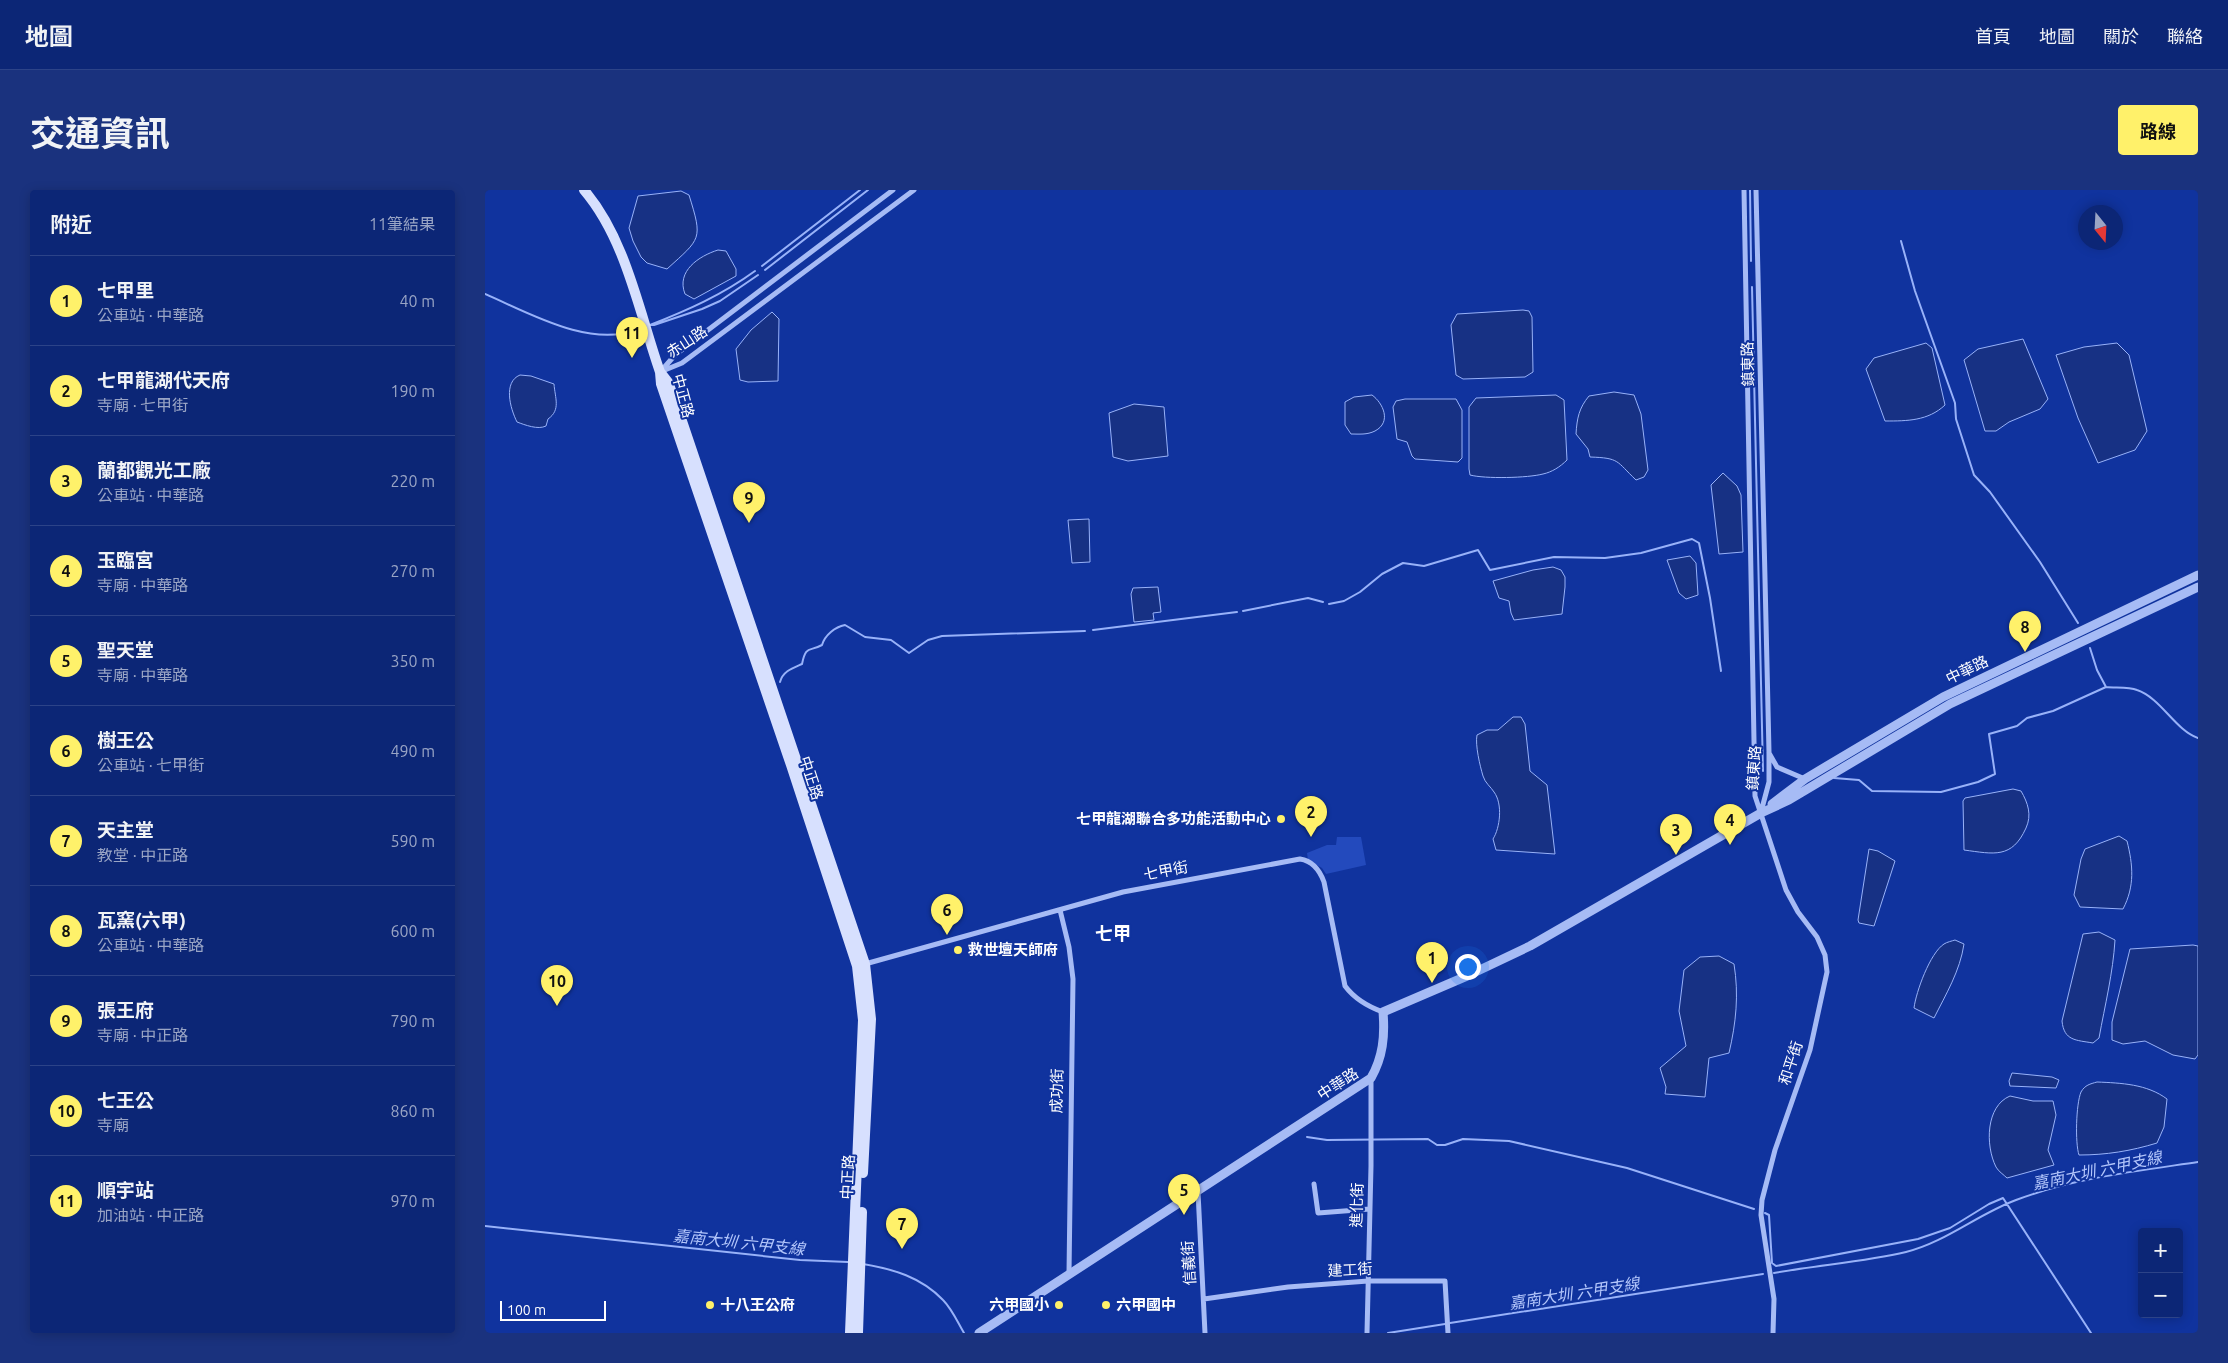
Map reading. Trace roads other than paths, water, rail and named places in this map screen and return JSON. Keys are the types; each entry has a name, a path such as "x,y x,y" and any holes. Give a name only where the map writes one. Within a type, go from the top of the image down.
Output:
{"main road":[{"name":"中正路","path":"584,190 606,220 619,247 661,372 661,384 861,965 871,1019 863,1184 859,1333"},
{"name":"中正路","path":"850,1333 863,1020 861,965"}],"street":[{"name":"赤山路","path":"661,372 675,356 893,190"},
{"name":"赤山路","path":"661,372 682,363 914,190"},
{"name":"鎮東路","path":"1744,190 1754,773 1755,796 1761,813"},
{"name":"鎮東路","path":"1756,190 1769,752 1769,782 1761,813"},
{"name":"中華路","path":"1761,813 1805,779 1943,696 2198,575"},
{"name":"中華路","path":"979,1333 1371,1078 1378,1066 1381,1054 1384,1028 1383,1012 1467,976 1530,946 1761,813 1789,800 1950,704 2198,587"},
{"path":"1769,752 1777,767 1805,779"},
{"name":"和平街","path":"1761,813 1785,890 1798,912 1817,937 1825,955 1827,972 1809,1050 1775,1150 1762,1200 1761,1215 1774,1299 1773,1333"},
{"name":"七甲街","path":"861,965 1147,887 1300,859 1308,860 1321,873 1345,986 1350,993 1373,1009 1383,1012"},
{"name":"成功街","path":"1060,910 1069,946 1073,979 1069,1111 1069,1274"},
{"name":"進化街","path":"1367,1333 1371,1078"},
{"path":"1313,1184 1318,1213 1370,1209"},
{"name":"信義街","path":"1198,1192 1205,1333"},
{"name":"建工街","path":"1204,1299 1288,1286 1368,1281 1445,1281 1448,1330"}],"waterway":[{"path":"762,266 860,190"},
{"path":"765,270 868,190"},
{"path":"1750,190 1751,261"},
{"path":"1901,241 1915,291 1955,403 1956,419 1974,475 1990,492 2040,562 2078,623"},
{"path":"650,325 704,301 755,271"},
{"path":"649,325 702,309 720,301 758,275"},
{"path":"1752,287 1763,771"},
{"path":"485,294 540,319 580,332 600,335 620,334 639,329"},
{"path":"1329,604 1344,601 1360,592 1382,574 1403,563 1424,566 1478,550 1490,570 1554,557 1605,558 1641,553 1692,539 1699,543 1710,598 1721,671"},
{"path":"1243,611 1308,598 1323,602"},
{"path":"1093,630 1237,612"},
{"path":"780,682 786,673 802,664 807,651 822,645 825,638 831,632 845,625 865,637 891,640 909,653 928,640 942,636 1085,631"},
{"path":"2090,648 2097,670 2106,687 2130,688 2146,694 2182,728 2198,738"},
{"path":"1834,778 1859,780 1872,791 1941,792 1978,782 1995,774 1989,734 2017,726 2027,718 2053,711 2106,687"},
{"path":"1307,1137 1327,1140 1428,1139 1437,1145 1445,1145 1463,1139 1509,1141 1627,1168 1754,1209"},
{"name":"嘉南大圳 六甲支線","path":"1774,1273 1906,1252 1935,1242 2002,1206 2038,1192 2106,1176 2198,1162"},
{"path":"1765,1213 1769,1215 1772,1263 1776,1266 1918,1239 1950,1228 1989,1204 2003,1198 2091,1333"},
{"name":"嘉南大圳 六甲支線","path":"485,1226 800,1260 848,1262"},
{"name":"嘉南大圳 六甲支線","path":"863,1264 885,1268 906,1275 925,1285 946,1304 964,1333"},
{"name":"嘉南大圳 六甲支線","path":"1450,1323 1763,1274"},
{"name":"嘉南大圳 六甲支線","path":"1388,1333 1445,1324"}],"place":[{"name":"順宇站","path":"632,358"},
{"name":"張王府","path":"749,523"},
{"name":"瓦窯(六甲)","path":"2025,652"},
{"name":"七甲龍湖聯合多功能活動中心","path":"1281,819"},
{"name":"七甲龍湖代天府","path":"1311,837"},
{"name":"玉臨宮","path":"1730,845"},
{"name":"蘭都觀光工廠","path":"1676,855"},
{"name":"樹王公","path":"947,935"},
{"name":"救世壇天師府","path":"958,950"},
{"name":"七甲里","path":"1432,983"},
{"name":"七王公","path":"557,1006"},
{"name":"聖天堂","path":"1184,1215"},
{"name":"天主堂","path":"902,1249"},
{"name":"十八王公府","path":"710,1305"},
{"name":"六甲國小","path":"1059,1305"},
{"name":"六甲國中","path":"1106,1305"}],"district":[{"name":"七甲","path":"1113,934"}]}
